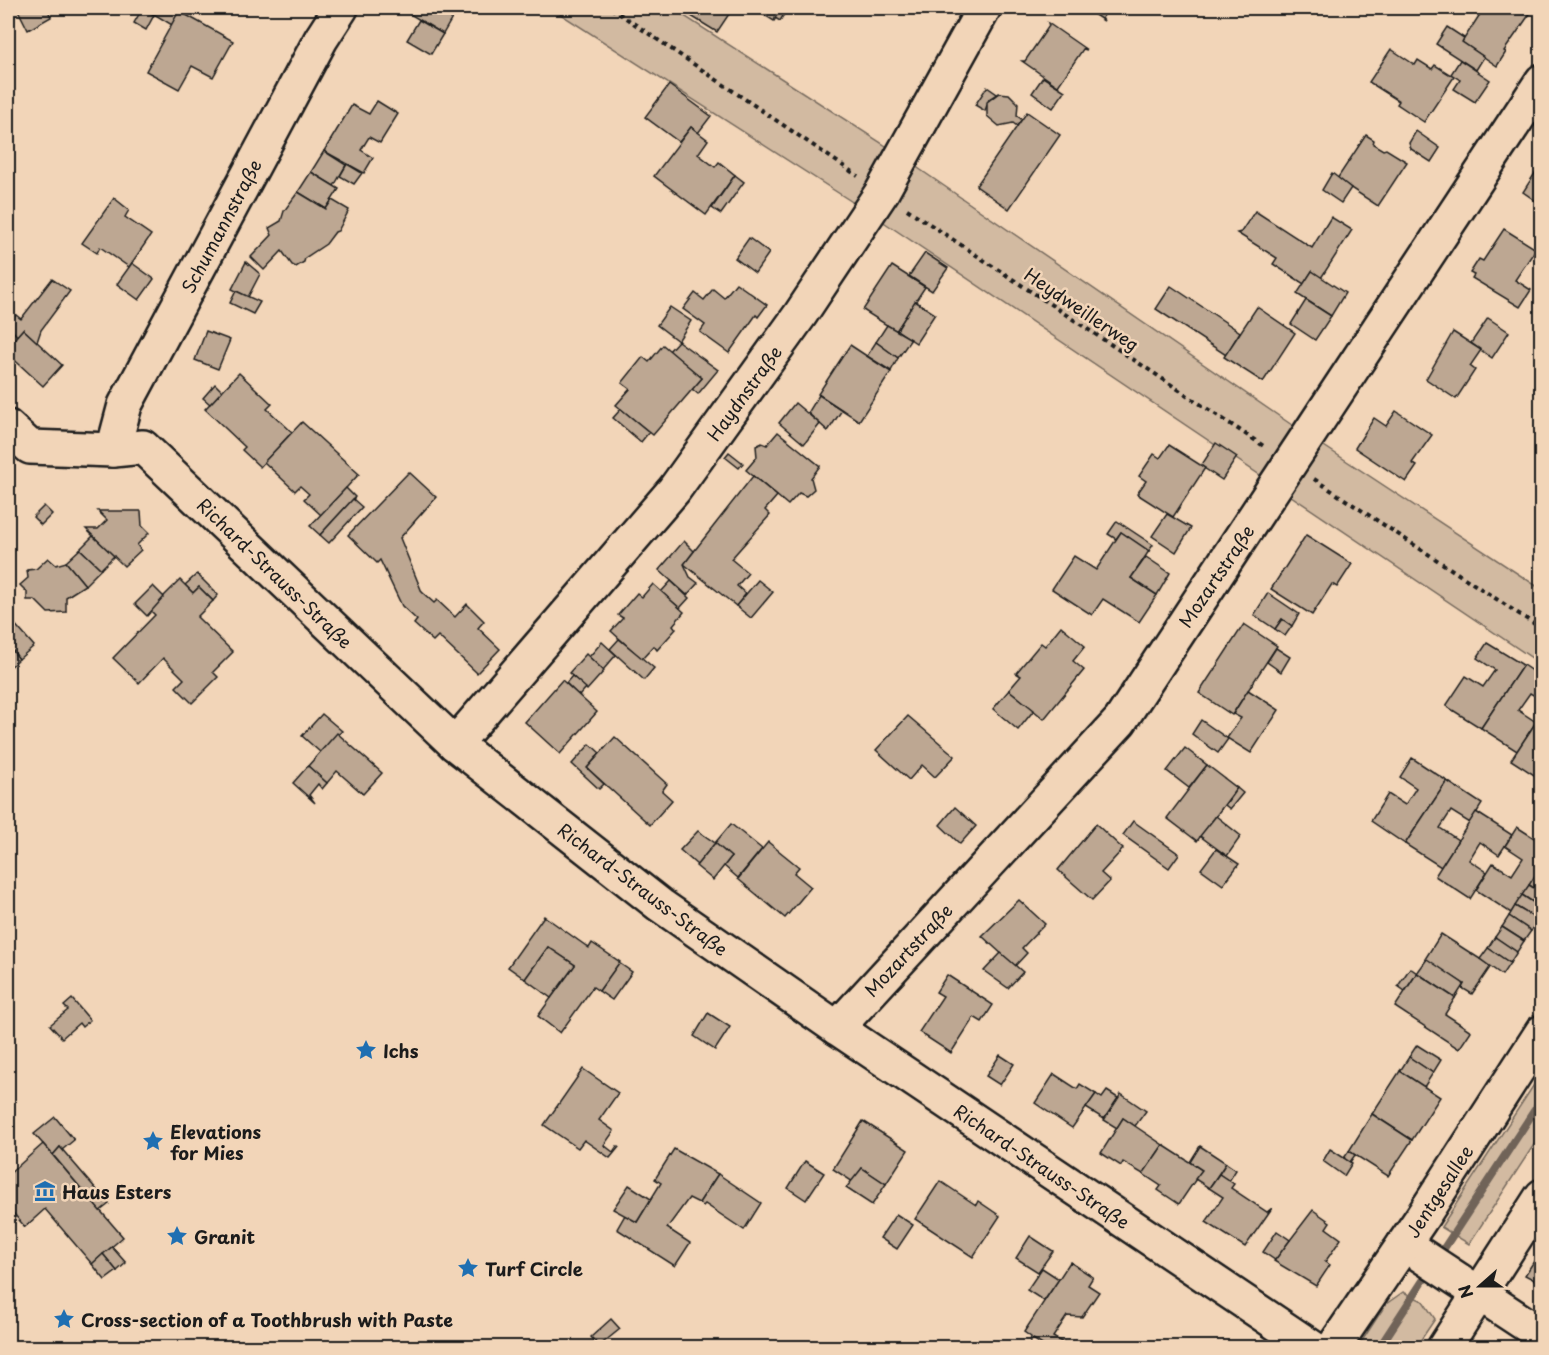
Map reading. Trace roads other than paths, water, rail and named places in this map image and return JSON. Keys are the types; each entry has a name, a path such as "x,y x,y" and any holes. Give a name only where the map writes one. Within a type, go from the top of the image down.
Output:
{"street":[{"name":"Schumannstraße","path":"113,450 125,405 321,39 341,8"},
{"name":"Haydnstraße","path":"455,744 674,490 800,315 882,192 984,8"},
{"name":"Mozartstraße","path":"837,1028 1120,721 1542,81"},
{"name":"Richard-Strauss-Straße","path":"8,427 30,447 113,450 142,447 455,744 660,905 837,1028 1313,1347"},
{"name":"Jentgesallee","path":"1333,1347 1404,1244 1542,1032"},
{"path":"1444,1347 1542,1196"},
{"path":"1404,1244 1542,1335"}],"waterway":[{"path":"1437,1259 1542,1099"},
{"path":"1379,1348 1430,1270"}],"place":[{"name":"Ichs","path":"366,1050"},
{"name":"Elevations for Mies","path":"153,1141"},
{"name":"Haus Esters","path":"45,1191"},
{"name":"Granit","path":"177,1236"},
{"name":"Turf Circle","path":"468,1268"},
{"name":"Cross-section of a Toothbrush with Paste","path":"64,1319"}]}
